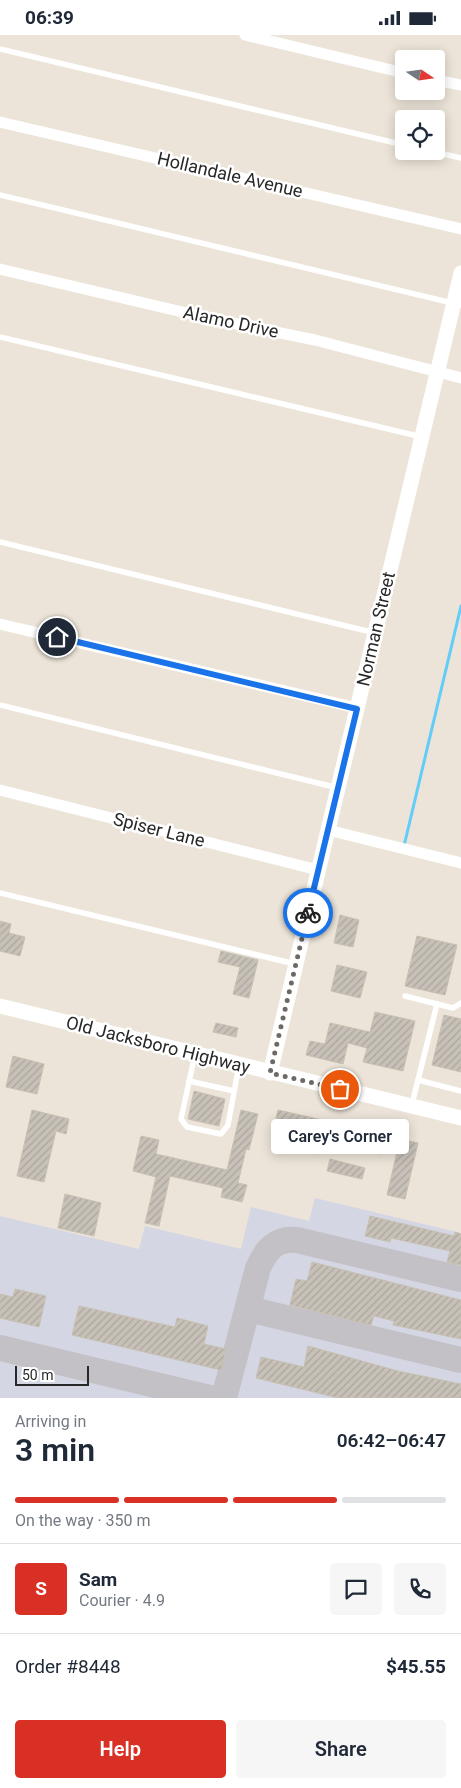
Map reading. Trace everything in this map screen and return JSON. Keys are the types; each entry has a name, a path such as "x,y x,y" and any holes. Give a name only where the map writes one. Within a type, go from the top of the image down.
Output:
{"street":[{"path":"245,35 395,71"},
{"path":"445,82 461,85"},
{"name":"Hollandale Avenue","path":"0,122 461,229"},
{"name":"Alamo Drive","path":"0,269 212,319 315,340 461,378"},
{"name":"Norman Street","path":"270,1073 438,371 457,304 461,273"},
{"path":"0,624 357,709"},
{"name":"Spiser Lane","path":"0,790 318,870"},
{"path":"328,830 461,863"},
{"name":"Old Jacksboro Highway","path":"0,1007 461,1118"}],"lane":[{"path":"0,49 395,143"},
{"path":"445,154 461,158"},
{"path":"0,195 457,304"},
{"path":"0,337 422,437"},
{"path":"0,542 375,633"},
{"path":"0,705 338,788"},
{"path":"0,893 296,964"},
{"path":"405,997 453,1008 461,1003"},
{"path":"411,1106 437,1004"},
{"path":"195,1054 181,1119 187,1127 221,1134 228,1125 239,1065"},
{"path":"418,1080 461,1091"},
{"path":"189,1081 234,1091"}],"shaded area":[{"path":"315,1198 461,1233 461,1398 0,1398 0,1216 139,1249 145,1226 241,1249 251,1207 309,1221"}],"building":[{"path":"340,915 359,920 353,947 334,943"},
{"path":"0,921 11,924 9,933 25,937 20,956 0,951"},
{"path":"417,936 457,945 445,995 405,986"},
{"path":"221,951 258,960 249,998 233,994 240,967 218,962"},
{"path":"337,965 367,972 360,998 331,991"},
{"path":"375,1012 415,1021 403,1071 363,1062 367,1048 348,1043 343,1064 306,1055 310,1041 325,1044 330,1023 370,1032"},
{"path":"444,1015 461,1019 461,1072 432,1065"},
{"path":"216,1023 238,1028 236,1037 213,1032"},
{"path":"13,1056 44,1064 37,1094 6,1087"},
{"path":"194,1091 225,1099 219,1126 188,1119"},
{"path":"32,1110 69,1119 66,1134 56,1131 44,1182 17,1176"},
{"path":"241,1110 258,1114 249,1150 246,1149 238,1183 247,1185 242,1202 221,1197 223,1188 170,1176 159,1226 145,1223 156,1177 133,1171 141,1136 159,1140 156,1154 227,1170"},
{"path":"278,1110 327,1121 319,1154 297,1149 299,1141 272,1135"},
{"path":"363,1136 384,1141 381,1154 360,1149"},
{"path":"400,1139 418,1143 405,1199 387,1195"},
{"path":"330,1159 365,1168 362,1179 327,1171"},
{"path":"65,1194 101,1203 94,1236 58,1228"},
{"path":"370,1216 454,1236 455,1232 461,1234 461,1265 447,1262 450,1251 391,1238 390,1242 365,1236"},
{"path":"312,1262 461,1300 461,1339 393,1325 394,1321 374,1316 371,1325 290,1305 296,1279 307,1281"},
{"path":"15,1289 46,1296 39,1327 0,1318 0,1294 13,1297"},
{"path":"79,1306 175,1327 177,1318 208,1326 204,1344 226,1349 221,1370 72,1335"},
{"path":"308,1346 398,1371 461,1384 461,1398 338,1398 256,1378 261,1357 304,1367"}],"waterway":[{"path":"404,846 461,606"}],"taxiway":[{"path":"224,1398 258,1268 264,1256 277,1243 297,1240 461,1279"},
{"path":"248,1309 461,1360"},
{"path":"0,1348 210,1398"}],"way so far":[{"path":"308,913 270,1073 340,1089"}],"place":[{"name":"Carey's Corner","path":"340,1089"}],"route":[{"path":"57,637 238,682 357,709 308,913"}]}
